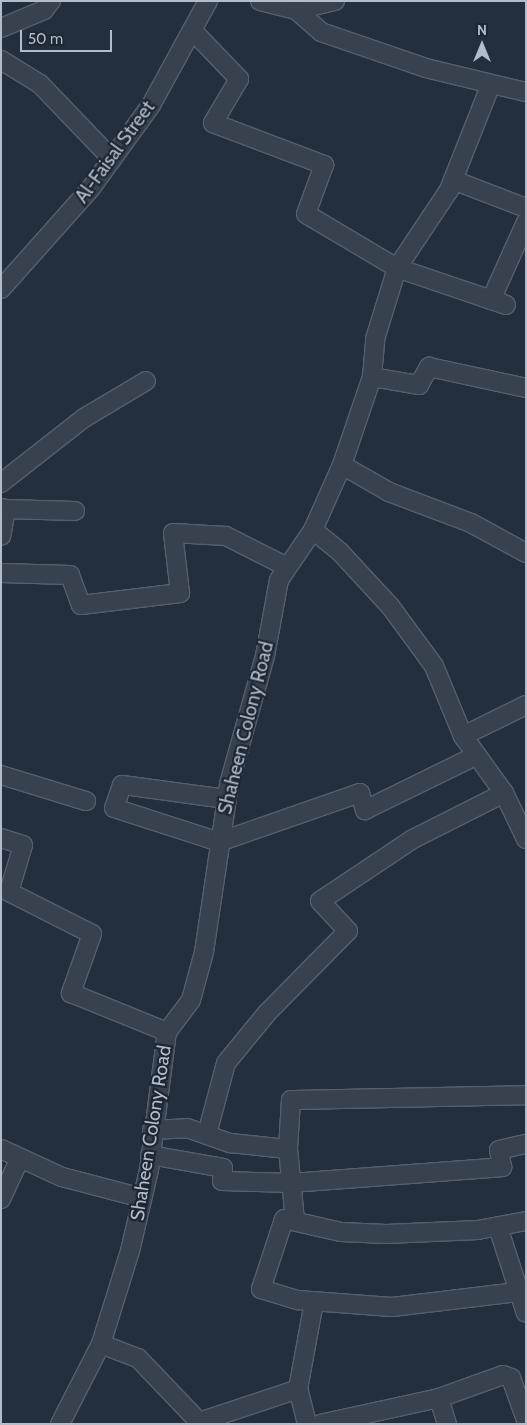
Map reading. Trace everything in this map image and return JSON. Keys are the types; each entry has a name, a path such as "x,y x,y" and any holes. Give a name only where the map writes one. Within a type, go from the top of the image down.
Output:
{"street":[{"path":"1,28 44,10 51,1"},
{"name":"Al-Faisal Street","path":"1,290 112,159 151,105 208,1"},
{"path":"260,1 296,10 335,1"},
{"path":"296,10 321,32 491,84 526,92"},
{"path":"192,30 239,79 212,123 324,165 306,214 397,268 498,303 526,222"},
{"path":"1,60 40,84 112,159"},
{"name":"Shaheen Colony Road","path":"60,1424 101,1344 142,1198 150,1155 167,1032 190,1000 204,952 226,798 265,656 278,580 313,530 342,465 372,377 374,338 397,268 453,180 491,84"},
{"path":"453,180 526,208"},
{"path":"372,377 419,385 429,367 526,388"},
{"path":"1,483 84,418 146,381"},
{"path":"342,465 389,492 471,523 526,553"},
{"path":"1,536 3,509 75,511"},
{"path":"313,530 340,552 390,606 434,666 463,736 475,756 504,793 526,839"},
{"path":"1,573 70,575 81,605 180,593 173,533 226,536 287,567"},
{"path":"463,736 526,705"},
{"path":"226,798 122,785 114,808 219,842 360,793 365,810 475,756"},
{"path":"1,775 86,800"},
{"path":"206,1134 226,1063 267,1014 348,930 320,902 413,840 504,793"},
{"path":"1,838 23,845 9,892 92,934 71,992 167,1032"},
{"path":"294,1221 288,1149 292,1100 526,1095"},
{"path":"152,1130 187,1128 230,1143 288,1149"},
{"path":"150,1155 223,1168 222,1181 291,1182 502,1167 499,1150 526,1144"},
{"path":"1,1149 62,1177 142,1198"},
{"path":"1,1199 20,1158"},
{"path":"522,1292 392,1307 314,1302 261,1289 284,1219 341,1232 386,1234 498,1227 526,1221"},
{"path":"498,1227 522,1292 526,1313"},
{"path":"307,1424 298,1389 314,1302"},
{"path":"101,1344 138,1358 200,1423 298,1389"},
{"path":"320,1424 439,1398 508,1376 526,1420"},
{"path":"439,1398 447,1424"}]}
